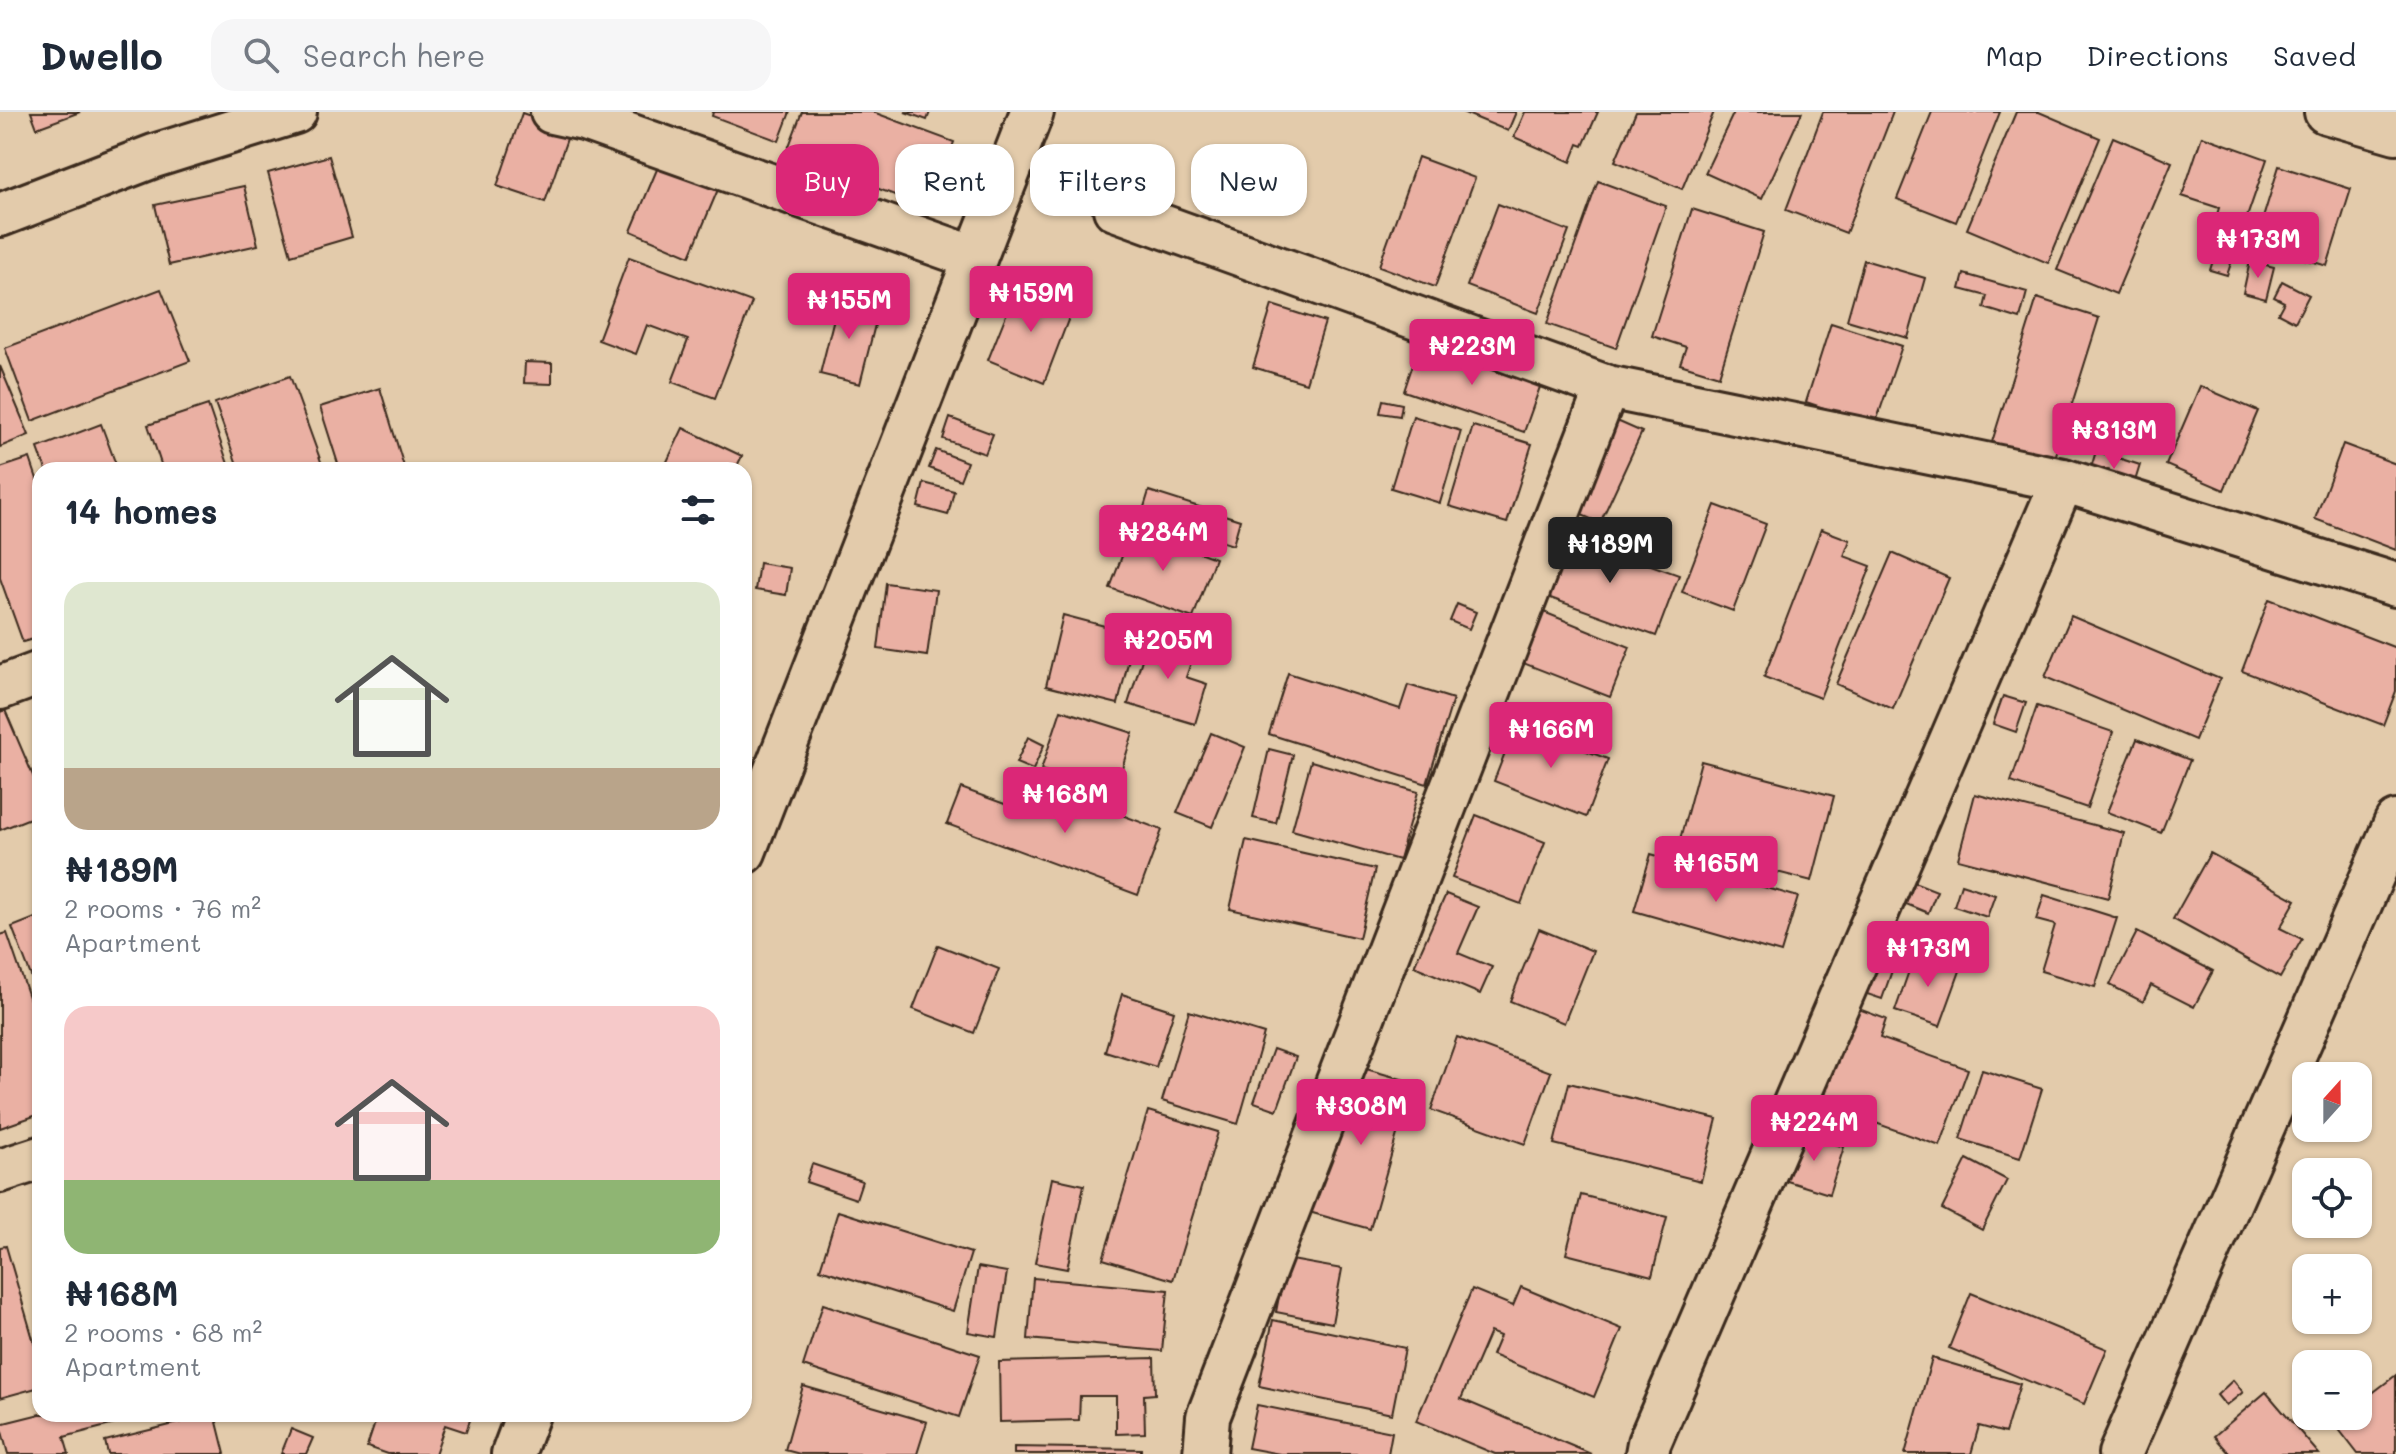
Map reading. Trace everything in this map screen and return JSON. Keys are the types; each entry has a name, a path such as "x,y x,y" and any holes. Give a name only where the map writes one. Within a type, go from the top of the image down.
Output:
{"street":[{"path":"0,215 154,156 295,112"},
{"path":"552,112 584,119 975,258"},
{"path":"752,831 1032,112"},
{"path":"2326,112 2396,132"},
{"path":"1134,216 1607,387 2063,480 2396,585"},
{"path":"1205,1454 1208,1417 1607,387"},
{"path":"1647,1454 2063,480"},
{"path":"0,688 32,676"},
{"path":"2120,1454 2396,822"},
{"path":"0,1171 32,1161"},
{"path":"513,1454 525,1422"}],"building":[{"path":"31,112 80,112 37,128"},
{"path":"713,112 790,112 779,141 712,116"},
{"path":"802,112 873,112 954,142 895,144 895,195 879,189 879,144 790,144"},
{"path":"905,112 930,112 927,120"},
{"path":"1462,112 1516,112 1508,131"},
{"path":"1525,112 1598,112 1583,146 1578,144 1571,162 1514,137"},
{"path":"1636,112 1714,112 1682,189 1615,161"},
{"path":"1734,112 1802,112 1762,199 1705,173"},
{"path":"1823,112 1893,112 1846,233 1786,210"},
{"path":"1932,112 2000,112 1956,222 1897,199"},
{"path":"2016,112 2039,112 2100,138 2048,263 1967,229"},
{"path":"522,113 570,130 545,202 497,186"},
{"path":"2202,136 2267,159 2227,275 2210,270 2221,236 2211,233 2219,208 2182,196"},
{"path":"2113,137 2172,162 2116,294 2057,270"},
{"path":"663,155 722,180 690,256 631,231"},
{"path":"329,156 352,237 291,255 268,173"},
{"path":"1418,157 1475,178 1435,287 1379,266"},
{"path":"2279,166 2351,189 2327,266 2255,244"},
{"path":"1598,181 1666,206 1616,348 1547,324"},
{"path":"244,186 258,245 169,265 155,205"},
{"path":"1498,204 1569,231 1538,313 1467,286"},
{"path":"1692,209 1764,232 1719,376 1680,364 1686,347 1652,336"},
{"path":"629,257 752,302 715,398 672,382 688,340 647,325 636,354 598,340"},
{"path":"1864,260 1925,278 1908,338 1847,320"},
{"path":"2250,261 2274,267 2266,299 2243,293"},
{"path":"1964,274 2027,292 2020,319 1984,308 1987,296 1960,289"},
{"path":"2282,281 2309,295 2295,322 2278,313 2284,302 2274,297"},
{"path":"1018,285 1073,307 1044,383 988,360"},
{"path":"161,289 190,361 32,421 5,348"},
{"path":"839,298 879,309 860,384 820,374"},
{"path":"2037,298 2099,318 2054,461 1992,442"},
{"path":"1272,305 1325,322 1306,383 1253,367"},
{"path":"1831,323 1902,346 1875,425 1806,402"},
{"path":"1420,343 1541,384 1524,432 1404,391"},
{"path":"525,362 552,363 552,384 524,383"},
{"path":"0,366 29,435 0,447"},
{"path":"290,376 321,462 236,462 215,403"},
{"path":"2200,386 2258,411 2224,490 2166,465"},
{"path":"380,388 403,462 337,462 320,407"},
{"path":"1383,400 1402,404 1400,416 1380,413"},
{"path":"208,405 227,462 160,462 148,425"},
{"path":"1413,416 1461,431 1440,503 1391,488"},
{"path":"950,418 993,434 985,454 943,439"},
{"path":"1617,421 1642,432 1600,523 1575,512"},
{"path":"101,424 115,462 43,462 38,448"},
{"path":"1473,426 1532,444 1507,523 1449,506"},
{"path":"683,428 742,456 739,462 667,462"},
{"path":"2343,444 2396,464 2396,550 2315,519"},
{"path":"936,450 967,462 960,480 929,468"},
{"path":"2096,451 2140,465 2132,491 2088,478"},
{"path":"30,458 32,464 32,639 23,642 0,578 0,468"},
{"path":"924,483 954,491 948,515 918,507"},
{"path":"1149,491 1240,520 1233,545 1141,517"},
{"path":"1715,505 1766,524 1733,611 1682,592"},
{"path":"1133,527 1215,558 1193,618 1110,588"},
{"path":"1821,529 1850,540 1844,556 1871,566 1820,698 1764,677"},
{"path":"1564,534 1679,575 1656,636 1542,595"},
{"path":"1892,553 1949,578 1893,709 1836,684"},
{"path":"759,563 790,568 786,595 755,590"},
{"path":"886,583 936,590 927,656 878,649"},
{"path":"2269,599 2396,648 2396,691 2383,725 2242,671"},
{"path":"1457,604 1476,612 1469,629 1450,621"},
{"path":"1529,606 1630,647 1610,697 1508,657"},
{"path":"1063,615 1135,634 1118,704 1046,686"},
{"path":"2071,616 2220,679 2195,740 2045,677"},
{"path":"1150,634 1196,648 1186,677 1207,684 1195,724 1128,704"},
{"path":"1288,673 1400,709 1408,685 1453,699 1427,784 1269,734"},
{"path":"2003,696 2026,703 2016,732 1993,724"},
{"path":"2037,706 2113,732 2087,808 2011,782"},
{"path":"5,710 32,773 32,817 0,830 0,712"},
{"path":"1061,710 1133,733 1114,793 1041,770"},
{"path":"1516,724 1608,759 1586,817 1494,781"},
{"path":"1211,733 1245,747 1212,827 1177,813"},
{"path":"1028,737 1044,745 1033,770 1016,763"},
{"path":"2137,739 2190,760 2161,833 2107,812"},
{"path":"1269,749 1293,755 1276,823 1253,818"},
{"path":"1311,761 1418,792 1399,860 1292,830"},
{"path":"1701,761 1834,796 1812,881 1678,847"},
{"path":"1042,785 1162,830 1138,895 947,824 961,788 1032,814"},
{"path":"1975,794 2124,833 2108,898 1958,859"},
{"path":"1476,815 1545,842 1521,904 1452,878"},
{"path":"1246,840 1375,869 1359,938 1230,909"},
{"path":"2210,853 2296,900 2280,928 2302,939 2280,978 2173,919"},
{"path":"1651,854 1798,897 1781,953 1634,911"},
{"path":"1914,882 1937,891 1928,913 1906,904"},
{"path":"1961,884 1995,895 1987,917 1954,906"},
{"path":"1446,894 1478,907 1458,953 1492,967 1480,994 1414,966"},
{"path":"2044,895 2117,918 2095,987 2041,971 2055,925 2036,920"},
{"path":"32,919 32,978 12,927"},
{"path":"1539,929 1593,951 1564,1023 1510,1001"},
{"path":"2137,932 2213,971 2194,1007 2151,985 2143,1002 2110,985"},
{"path":"7,933 32,1006 32,1117 0,1128 0,935"},
{"path":"1883,942 1900,948 1882,999 1864,993"},
{"path":"938,945 999,969 974,1033 913,1009"},
{"path":"1916,951 1961,968 1940,1026 1895,1011"},
{"path":"1122,994 1174,1011 1156,1067 1105,1051"},
{"path":"1856,1008 1886,1019 1880,1038 1968,1069 1940,1146 1822,1104"},
{"path":"1189,1011 1264,1034 1238,1124 1162,1101"},
{"path":"1457,1037 1551,1072 1525,1144 1431,1110"},
{"path":"1273,1049 1296,1057 1277,1110 1254,1102"},
{"path":"1352,1065 1412,1082 1370,1229 1309,1212"},
{"path":"1982,1070 2042,1089 2020,1158 1960,1139"},
{"path":"1569,1083 1717,1119 1701,1181 1554,1144"},
{"path":"1148,1111 1218,1132 1173,1280 1103,1259"},
{"path":"1800,1132 1844,1147 1829,1194 1784,1180"},
{"path":"1967,1159 2007,1180 1982,1230 1942,1209"},
{"path":"812,1164 862,1181 856,1199 806,1182"},
{"path":"1052,1178 1084,1185 1067,1269 1035,1263"},
{"path":"1581,1195 1667,1217 1652,1276 1566,1254"},
{"path":"838,1211 971,1253 953,1311 820,1269"},
{"path":"6,1246 32,1335 32,1389 0,1398 0,1247"},
{"path":"1286,1259 1342,1269 1332,1323 1276,1312"},
{"path":"978,1267 1007,1272 997,1337 968,1332"},
{"path":"1033,1278 1168,1290 1162,1351 1028,1339"},
{"path":"1521,1287 1622,1329 1594,1397 1492,1355 1500,1336 1490,1332 1461,1399 1591,1454 1495,1454 1416,1421 1472,1289 1513,1306"},
{"path":"1971,1293 2107,1349 2084,1404 1949,1348"},
{"path":"823,1304 980,1355 959,1417 803,1366"},
{"path":"1273,1320 1405,1348 1392,1414 1259,1386"},
{"path":"1154,1358 1155,1394 1144,1395 1145,1433 1116,1434 1116,1396 1080,1396 1079,1420 1000,1422 999,1362"},
{"path":"1932,1358 2020,1384 2005,1433 1979,1426 1971,1454 1905,1454"},
{"path":"2396,1375 2396,1454 2358,1454 2339,1430 2372,1430 2372,1393"},
{"path":"2233,1380 2243,1392 2226,1406 2217,1395"},
{"path":"803,1386 927,1422 917,1454 800,1454 785,1450"},
{"path":"2266,1392 2292,1422 2292,1430 2298,1430 2319,1454 2230,1454 2214,1436"},
{"path":"1257,1405 1392,1432 1388,1454 1280,1454 1248,1448"},
{"path":"32,1416 32,1422 122,1422 64,1437 69,1454 8,1454 0,1424"},
{"path":"182,1422 217,1422 225,1454 108,1454 105,1441"},
{"path":"375,1422 469,1422 466,1432 445,1425 435,1454 387,1454 367,1447"},
{"path":"291,1429 313,1438 306,1454 281,1454"},
{"path":"1014,1447 1141,1449 1141,1454 1014,1454"}]}
